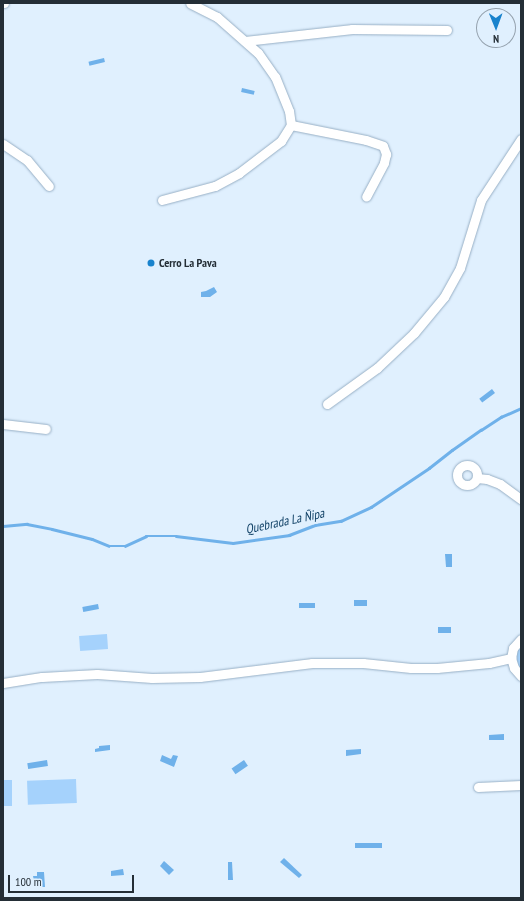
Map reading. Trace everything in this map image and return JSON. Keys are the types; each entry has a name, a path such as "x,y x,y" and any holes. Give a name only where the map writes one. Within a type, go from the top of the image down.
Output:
{"street":[{"path":"162,200 215,186 239,173 281,141 290,125 289,110 275,77 258,53 217,17 190,3"},
{"path":"245,41 352,29 447,30"},
{"path":"290,125 366,140 383,146 386,154 384,163 366,197"},
{"path":"327,404 386,360 414,332 444,297 460,268 481,200 521,139"},
{"path":"3,144 27,160 49,186"},
{"path":"3,424 46,429"},
{"path":"477,478 495,481 509,489 521,500"},
{"path":"521,639 513,648 511,658 514,668 521,676"},
{"path":"3,683 42,677 97,674 152,678 200,677 312,663 363,663 411,668 437,668 489,663 511,658"},
{"path":"478,787 521,785"}],"shaded area":[{"path":"104,58 105,62 89,66 88,62"},
{"path":"242,88 255,91 254,95 241,92"},
{"path":"214,287 217,292 210,297 201,297 201,292"},
{"path":"492,389 495,393 482,403 479,399"},
{"path":"445,554 452,554 452,567 446,567"},
{"path":"354,600 367,600 367,606 354,606"},
{"path":"299,603 315,603 315,608 299,608"},
{"path":"98,604 99,609 83,612 82,607"},
{"path":"438,627 451,627 451,633 438,633"},
{"path":"107,634 108,649 80,651 79,636"},
{"path":"521,644 521,671 515,658 516,652"},
{"path":"504,734 504,740 489,740 489,735"},
{"path":"110,745 110,750 95,752 95,749 99,748 99,746"},
{"path":"361,749 361,754 346,756 346,750"},
{"path":"162,755 171,759 173,755 178,756 174,767 160,761"},
{"path":"47,760 48,766 28,769 27,763"},
{"path":"244,760 248,766 235,774 232,768"},
{"path":"76,779 77,803 28,805 27,781"},
{"path":"3,780 12,780 12,806 3,806"},
{"path":"355,843 382,843 382,848 355,848"},
{"path":"284,858 302,875 299,878 280,862"},
{"path":"164,861 174,870 169,875 160,866"},
{"path":"228,862 232,862 233,880 228,880"},
{"path":"123,869 124,875 111,876 111,871"},
{"path":"37,872 44,872 45,887 38,887 37,882 34,881 33,876 37,876"}],"waterway":[{"name":"Quebrada La Ñipa","path":"3,526 27,524 92,539 109,546 125,546 146,536 176,536 233,543 289,535 315,525 341,521 371,507 429,468 481,430 501,417 521,408"}],"place":[{"name":"Cerro La Pava","path":"151,263"}]}
